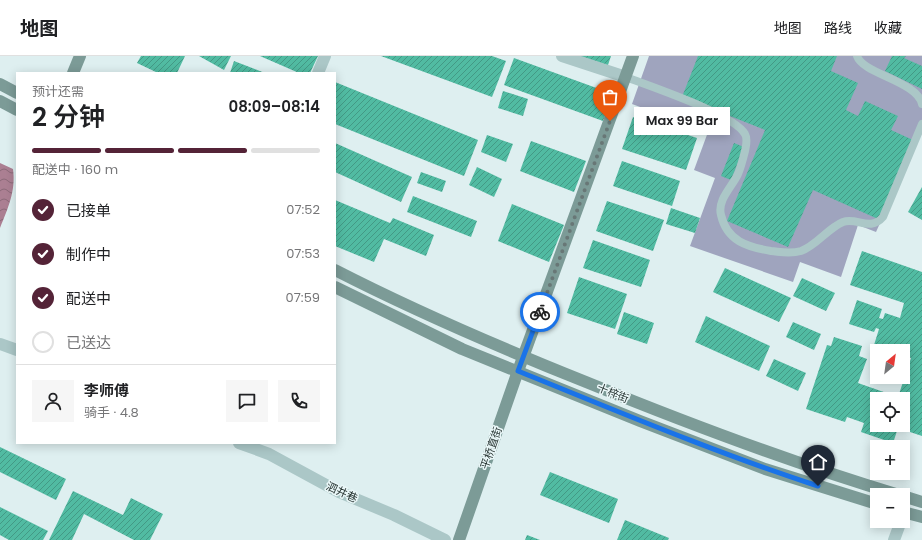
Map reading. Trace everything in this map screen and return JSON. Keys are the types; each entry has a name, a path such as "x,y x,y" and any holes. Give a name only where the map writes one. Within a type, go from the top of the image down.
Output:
{"main road":[{"path":"73,72 80,56"},
{"name":"平桥直街","path":"459,540 518,371 633,56"},
{"path":"0,84 16,92"},
{"path":"0,101 16,109"},
{"name":"十梓街","path":"336,270 417,311 524,357 694,426 780,457 878,488"},
{"name":"十梓街","path":"336,287 462,349 724,454 794,479 870,502"},
{"name":"十梓街","path":"910,498 922,502"},
{"path":"910,516 922,517"}],"street":[{"path":"318,72 325,56"},
{"path":"562,56 626,77"},
{"path":"0,344 16,350"},
{"name":"泗井巷","path":"242,444 269,454 339,492 394,515 445,540"},
{"path":"894,540 898,528"}],"lane":[{"path":"857,56 858,60 865,65 918,95 922,104"},
{"path":"626,77 711,111 739,126 746,134 746,145 738,174 723,199 720,211 722,222 728,232 738,241 750,247 787,254 802,250 824,234 845,222 872,224 879,222 883,217 922,124"}],"shaded area":[{"path":"649,56 922,56 922,131 876,232 858,225 841,277 800,262 793,282 690,246 715,178 694,170 708,132 632,104"}],"water":[{"path":"0,163 13,169 14,177 11,199 0,228"}],"building":[{"path":"141,56 185,56 177,72 156,72 137,63"},
{"path":"199,56 231,56 224,70"},
{"path":"260,56 318,56 310,72 297,72"},
{"path":"381,56 492,56 506,61 492,97"},
{"path":"575,56 611,56 607,68"},
{"path":"698,56 837,56 831,71 858,83 846,110 858,116 865,101 898,116 891,130 913,140 878,219 813,190 788,247 727,221 765,130 682,97"},
{"path":"892,56 906,56 904,58 922,66 922,89 885,71"},
{"path":"514,58 613,94 603,121 504,85"},
{"path":"234,61 262,72 230,72"},
{"path":"336,82 478,140 464,176 336,124"},
{"path":"503,91 528,99 523,116 498,108"},
{"path":"633,117 697,138 686,170 622,149"},
{"path":"487,135 513,144 506,162 481,152"},
{"path":"531,141 586,161 574,192 520,171"},
{"path":"336,143 412,177 401,202 336,172"},
{"path":"734,143 744,147 731,180 721,176"},
{"path":"622,161 680,181 672,206 613,186"},
{"path":"477,167 502,179 494,197 469,185"},
{"path":"421,172 446,181 442,192 417,183"},
{"path":"922,187 922,220 908,212"},
{"path":"413,196 477,221 471,237 407,212"},
{"path":"336,200 390,223 393,218 434,235 426,256 384,239 374,262 336,246"},
{"path":"607,201 664,220 653,251 596,231"},
{"path":"512,204 564,225 549,262 498,241"},
{"path":"671,208 700,218 695,233 666,224"},
{"path":"593,240 650,260 641,287 583,268"},
{"path":"862,251 922,272 922,436 910,432 910,392 900,392 902,384 910,384 910,344 874,344 879,329 876,328 874,332 849,324 857,300 882,309 879,318 883,319 885,313 900,318 904,303 850,285"},
{"path":"725,268 791,298 779,322 713,292"},
{"path":"579,277 627,294 615,329 567,313"},
{"path":"802,278 835,293 826,311 793,296"},
{"path":"624,312 654,323 647,344 617,334"},
{"path":"706,316 770,346 759,371 695,342"},
{"path":"793,322 821,334 814,350 786,337"},
{"path":"834,337 862,346 859,356 867,359 858,383 884,392 870,392 870,432 897,432 894,440 884,440 861,432 864,423 847,417 845,422 806,409 827,345 831,346"},
{"path":"774,359 806,373 798,391 766,376"},
{"path":"0,447 66,479 56,500 0,472"},
{"path":"550,472 618,499 609,523 540,495"},
{"path":"73,491 123,515 131,498 163,514 150,540 134,540 84,514 72,540 49,540"},
{"path":"0,507 48,531 43,540 9,540 0,535"},
{"path":"625,520 669,538 668,540 617,540"},
{"path":"527,535 540,540 525,540"}],"way so far":[{"path":"540,312 610,121"}],"place":[{"name":"Max 99 Bar","path":"610,121"}],"route":[{"path":"540,312 518,371 724,454 818,486"}]}
